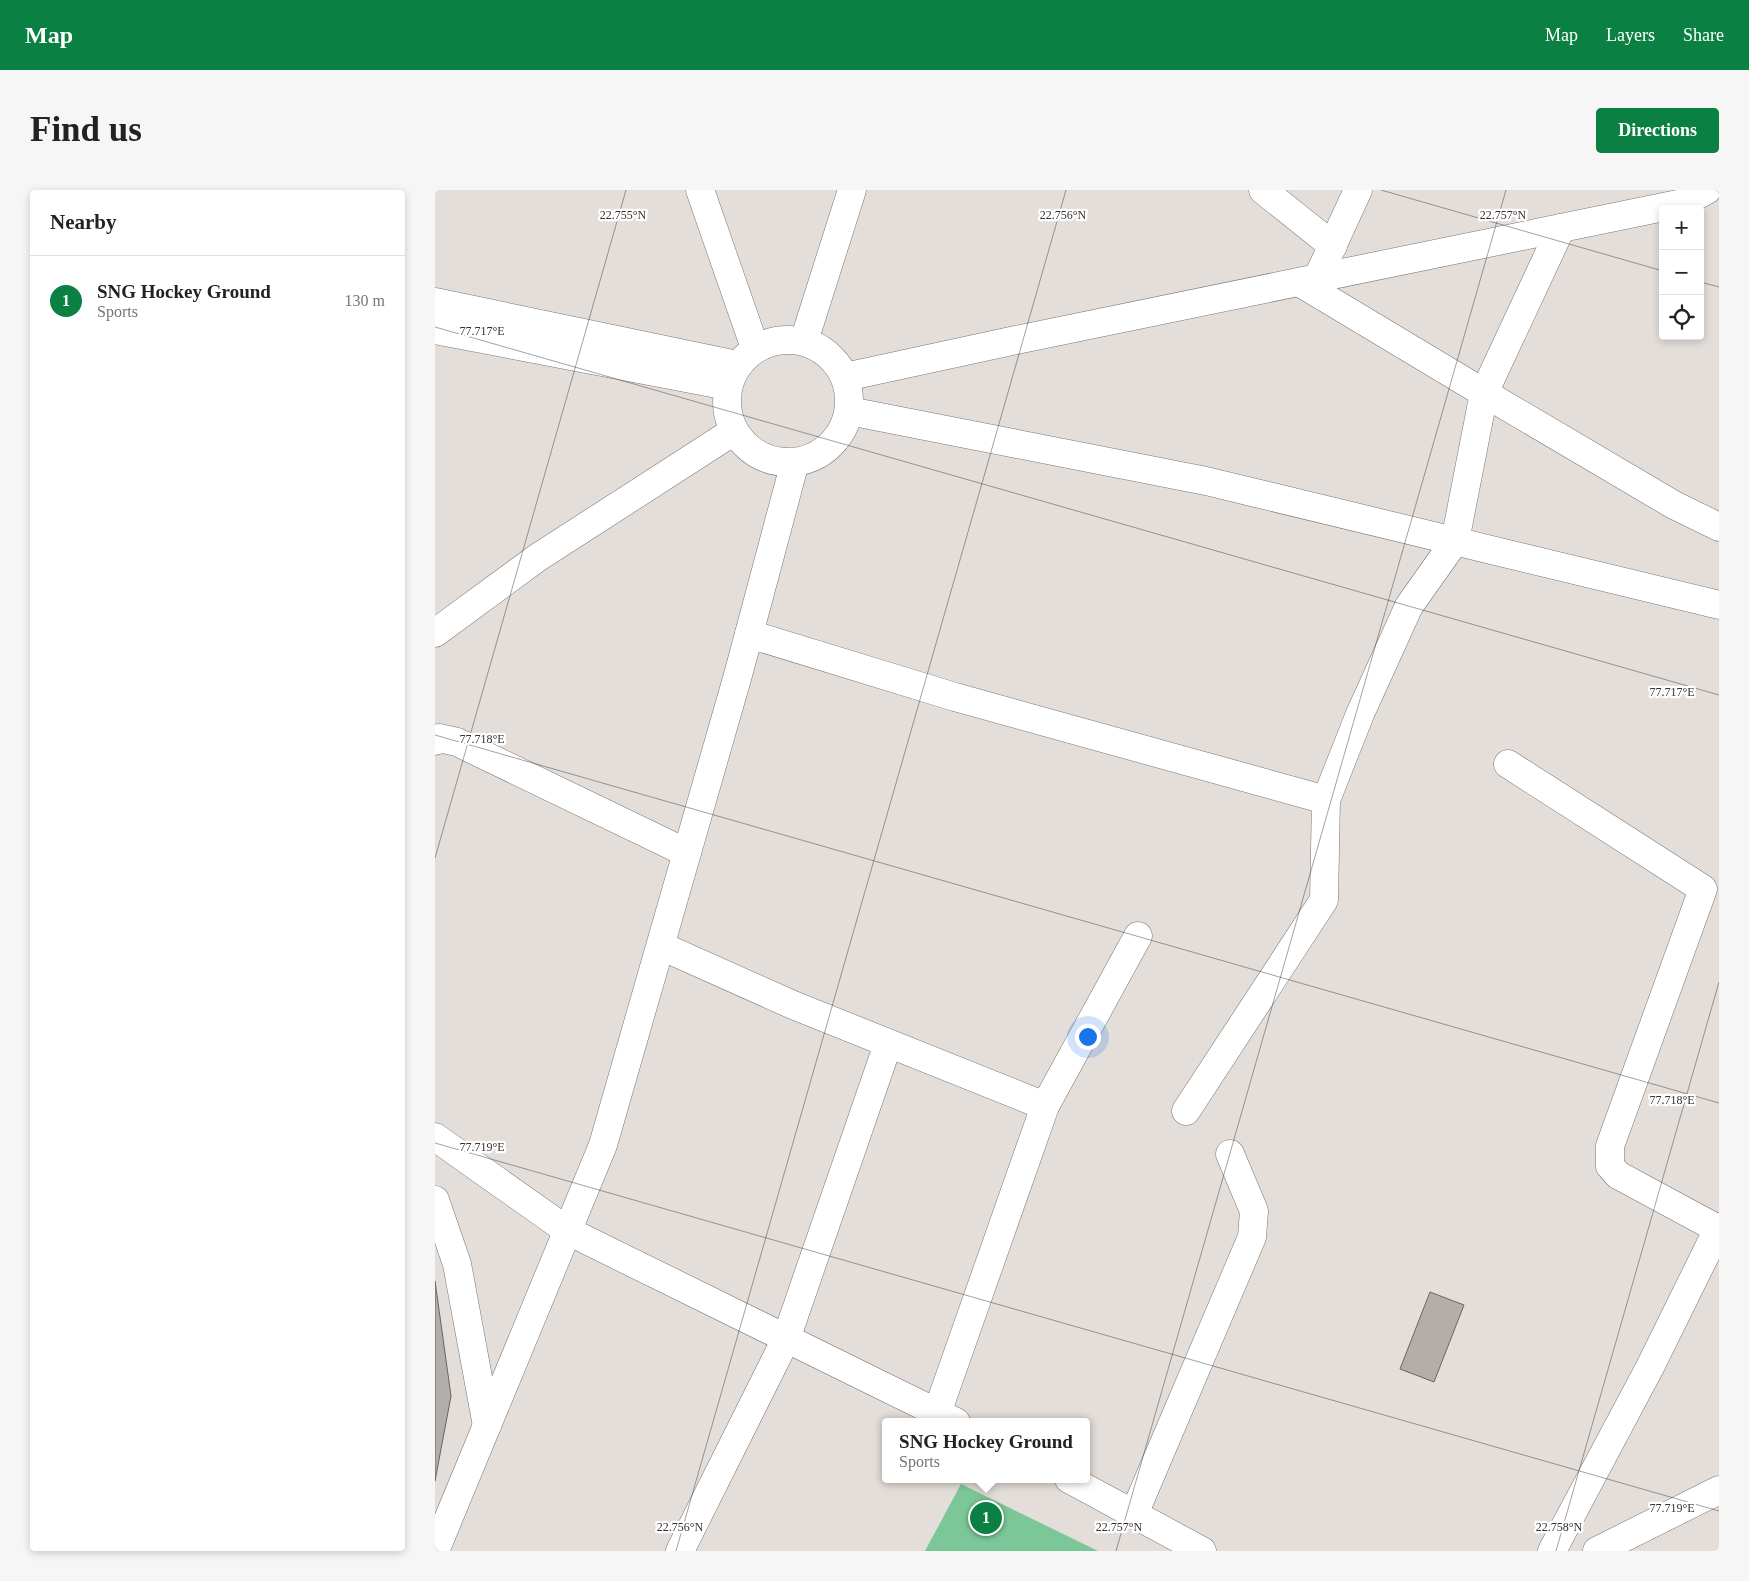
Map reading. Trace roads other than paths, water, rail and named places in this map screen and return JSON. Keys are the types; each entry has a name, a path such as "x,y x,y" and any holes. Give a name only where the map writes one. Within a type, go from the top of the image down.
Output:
{"street":[{"path":"435,330 740,366 779,339 804,341 828,354 845,377 849,393 849,411 839,435 820,453 795,462 771,460 749,450 734,431 726,409 740,366 701,190"},
{"path":"804,341 852,190"},
{"path":"1263,190 1333,246"},
{"path":"1309,279 1333,246 1358,190"},
{"path":"845,377 1309,279 1683,203 1707,190"},
{"path":"1186,1111 1324,900 1326,800 1360,714 1409,606 1455,541 1484,393 1561,228"},
{"path":"1309,279 1484,393 1674,505 1719,527"},
{"path":"435,302 740,366"},
{"path":"849,411 1206,481 1719,604"},
{"path":"435,632 537,558 734,431"},
{"path":"435,1551 603,1145 749,634 795,462"},
{"path":"749,634 955,697 1326,800"},
{"path":"435,741 439,738 457,742 687,853"},
{"path":"1508,764 1703,889 1610,1146 1610,1166 1618,1175 1719,1228 1650,1367 1552,1551"},
{"path":"435,1137 567,1231 947,1417 1045,1106 1137,936"},
{"path":"661,946 793,1005 1045,1106"},
{"path":"680,1551 786,1339 889,1044"},
{"path":"1134,1514 1252,1237 1254,1211 1230,1154"},
{"path":"435,1200 457,1264 487,1426"},
{"path":"1076,1483 1203,1551"},
{"path":"1597,1551 1719,1490"}],"place":[{"name":"SNG Hockey Ground","path":"986,1518"}]}
